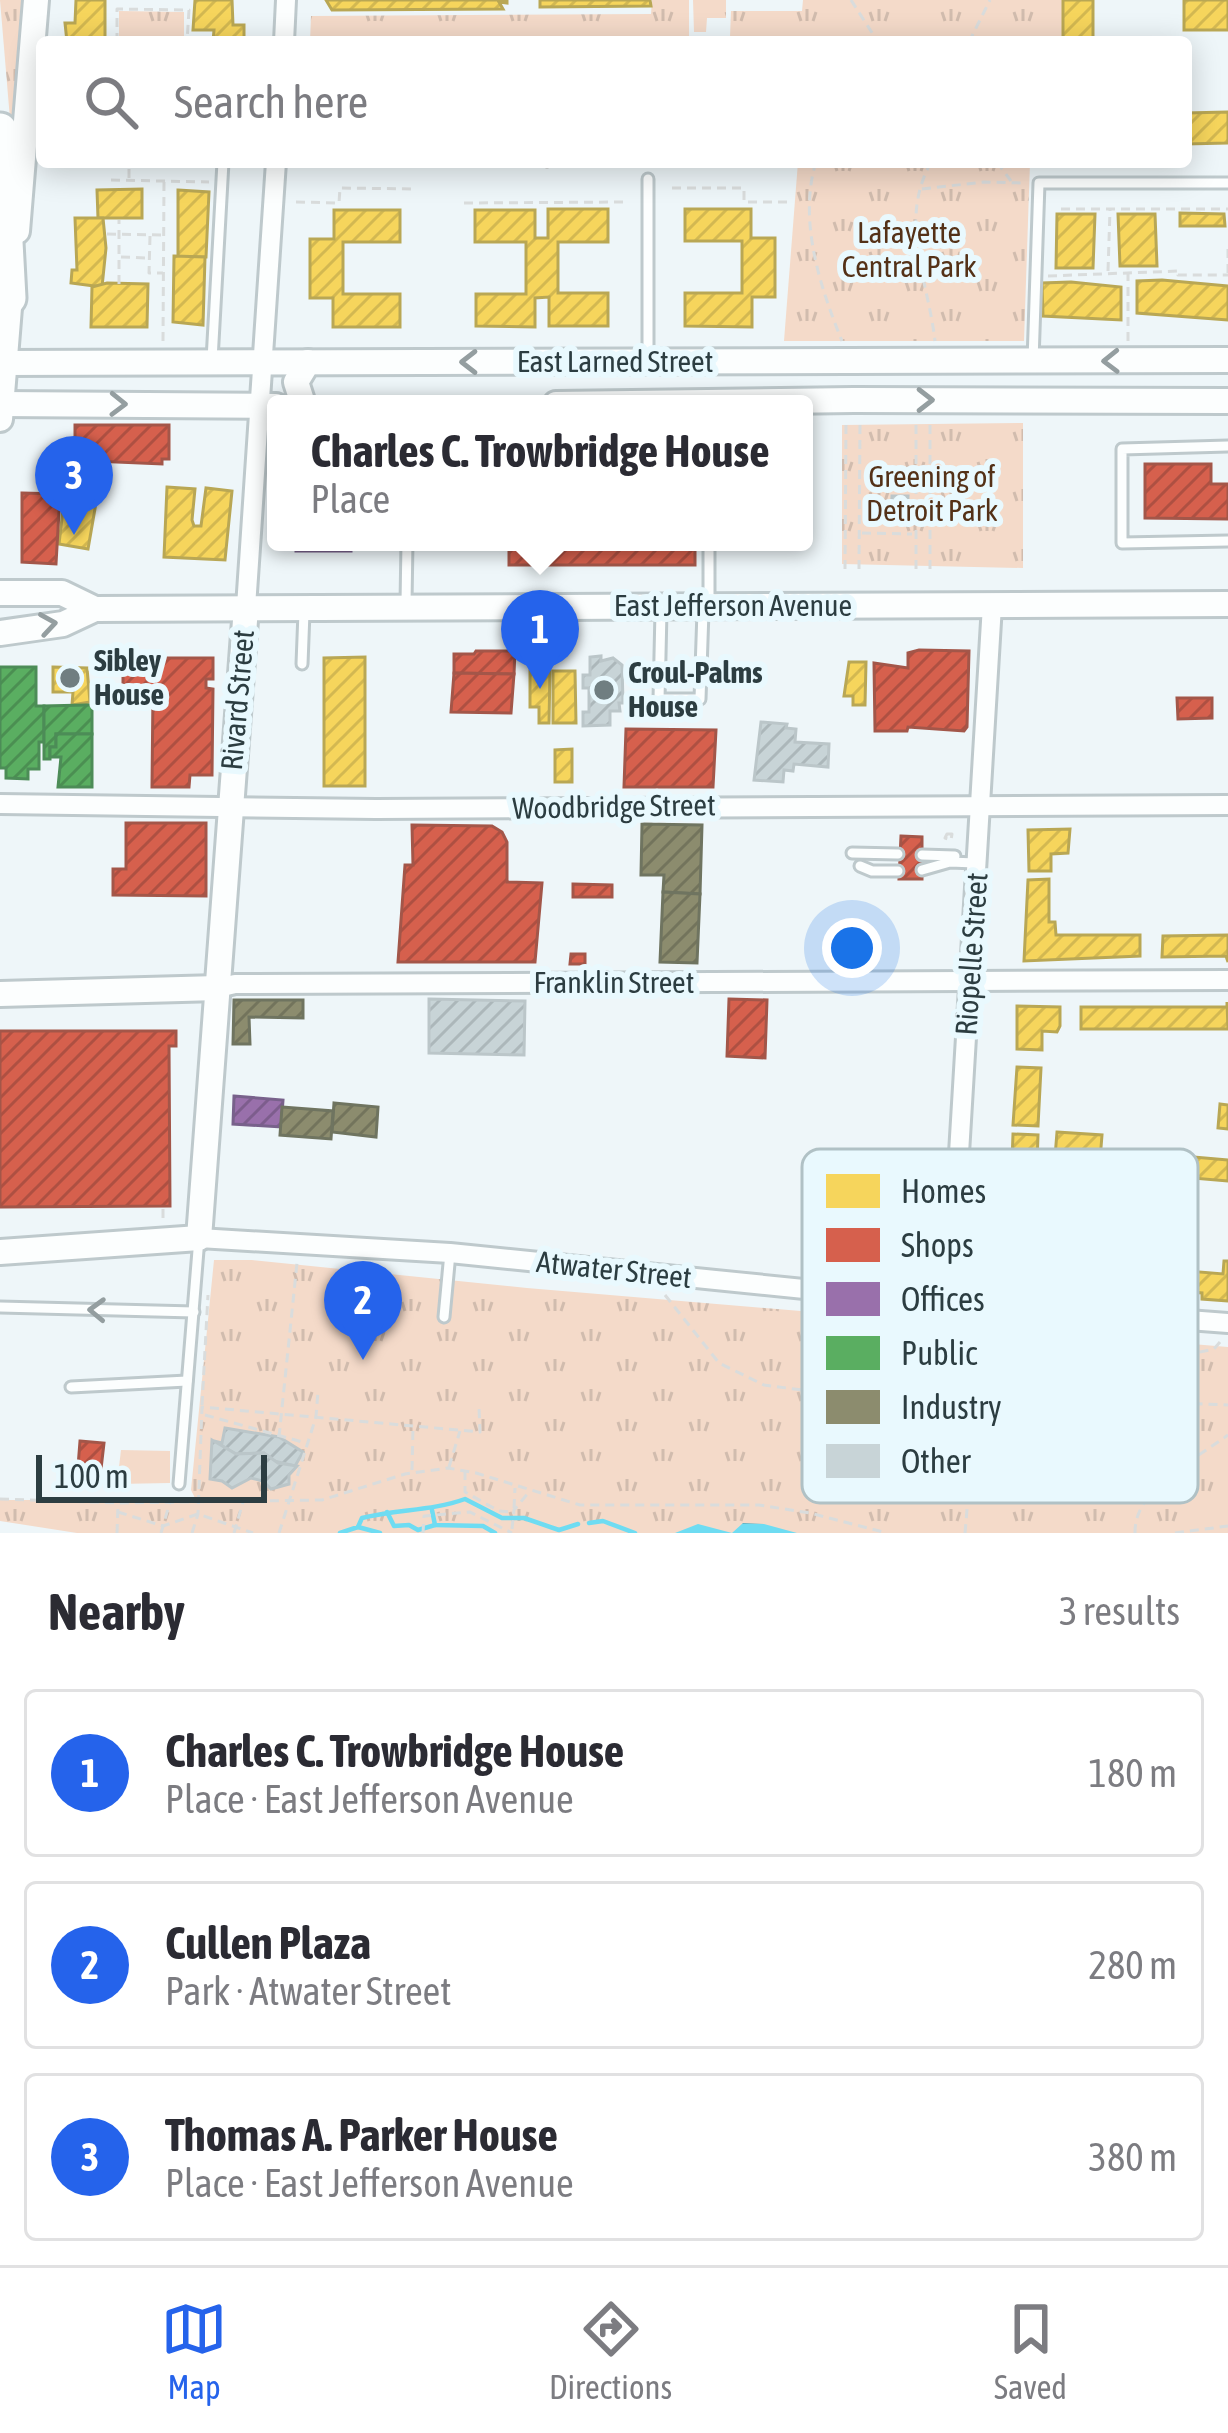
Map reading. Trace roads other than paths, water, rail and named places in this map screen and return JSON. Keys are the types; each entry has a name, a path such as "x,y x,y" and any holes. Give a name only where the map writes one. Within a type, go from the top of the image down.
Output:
{"highway":[{"path":"0,130 9,298"}],"street":[{"path":"0,418 1,363 25,163 36,0"},
{"path":"284,36 286,0"},
{"name":"Rivard Street","path":"268,395 264,362 276,168"},
{"path":"849,352 854,414"},
{"name":"East Larned Street","path":"1,363 648,362 849,352 1033,362 1228,360"},
{"path":"300,395 296,382 308,362"},
{"path":"47,404 41,382 50,363"},
{"name":"East Larned Street","path":"813,411 854,414 1228,401"},
{"path":"1,404 267,406"},
{"name":"Rivard Street","path":"199,1238 229,806 267,423"},
{"name":"East Jefferson Avenue","path":"0,593 62,593 95,609"},
{"name":"East Jefferson Avenue","path":"0,634 63,624 95,609 1228,604"},
{"name":"Riopelle Street","path":"960,1149 992,605"},
{"name":"Woodbridge Street","path":"0,804 1228,806"},
{"name":"Franklin Street","path":"0,994 235,984 1228,980"},
{"name":"Atwater Street","path":"0,1252 199,1238 451,1253 802,1288"},
{"name":"Atwater Street","path":"1198,1321 1228,1323"}],"lane":[{"path":"212,362 223,168"},
{"path":"648,179 648,362"},
{"path":"1033,362 1039,183 1228,183"},
{"path":"1228,446 1122,449 1122,543 1228,541"},
{"path":"406,551 406,607"},
{"path":"661,606 658,699 700,699 709,551"},
{"path":"302,664 304,607"},
{"path":"852,853 898,854"},
{"path":"922,855 978,861"},
{"path":"922,871 950,862 978,861"},
{"path":"860,866 898,871"},
{"path":"179,1484 199,1238"},
{"path":"444,1317 451,1253"},
{"path":"0,1307 194,1312"},
{"path":"70,1387 187,1381"}],"water":[{"path":"743,1523 797,1533 732,1533"},
{"path":"698,1524 732,1533 675,1533"}],"waterway":[{"path":"340,1533 358,1527 362,1518 465,1499 502,1518 524,1518 559,1530 578,1524"},
{"path":"432,1510 435,1525 483,1526 495,1533"},
{"path":"387,1512 394,1526 418,1530 435,1525"},
{"path":"589,1523 603,1521 635,1533"},
{"path":"358,1527 380,1533"}],"place":[{"name":"Thomas A. Parker House","path":"74,535"},
{"name":"Sibley House","path":"70,678"},
{"name":"Charles C. Trowbridge House","path":"540,689"},
{"name":"Croul-Palms House","path":"604,690"},
{"name":"Cullen Plaza","path":"363,1360"}],"park label":[{"name":"Lafayette Central Park","path":"909,250"},
{"name":"Greening of Detroit Park","path":"932,494"}]}
